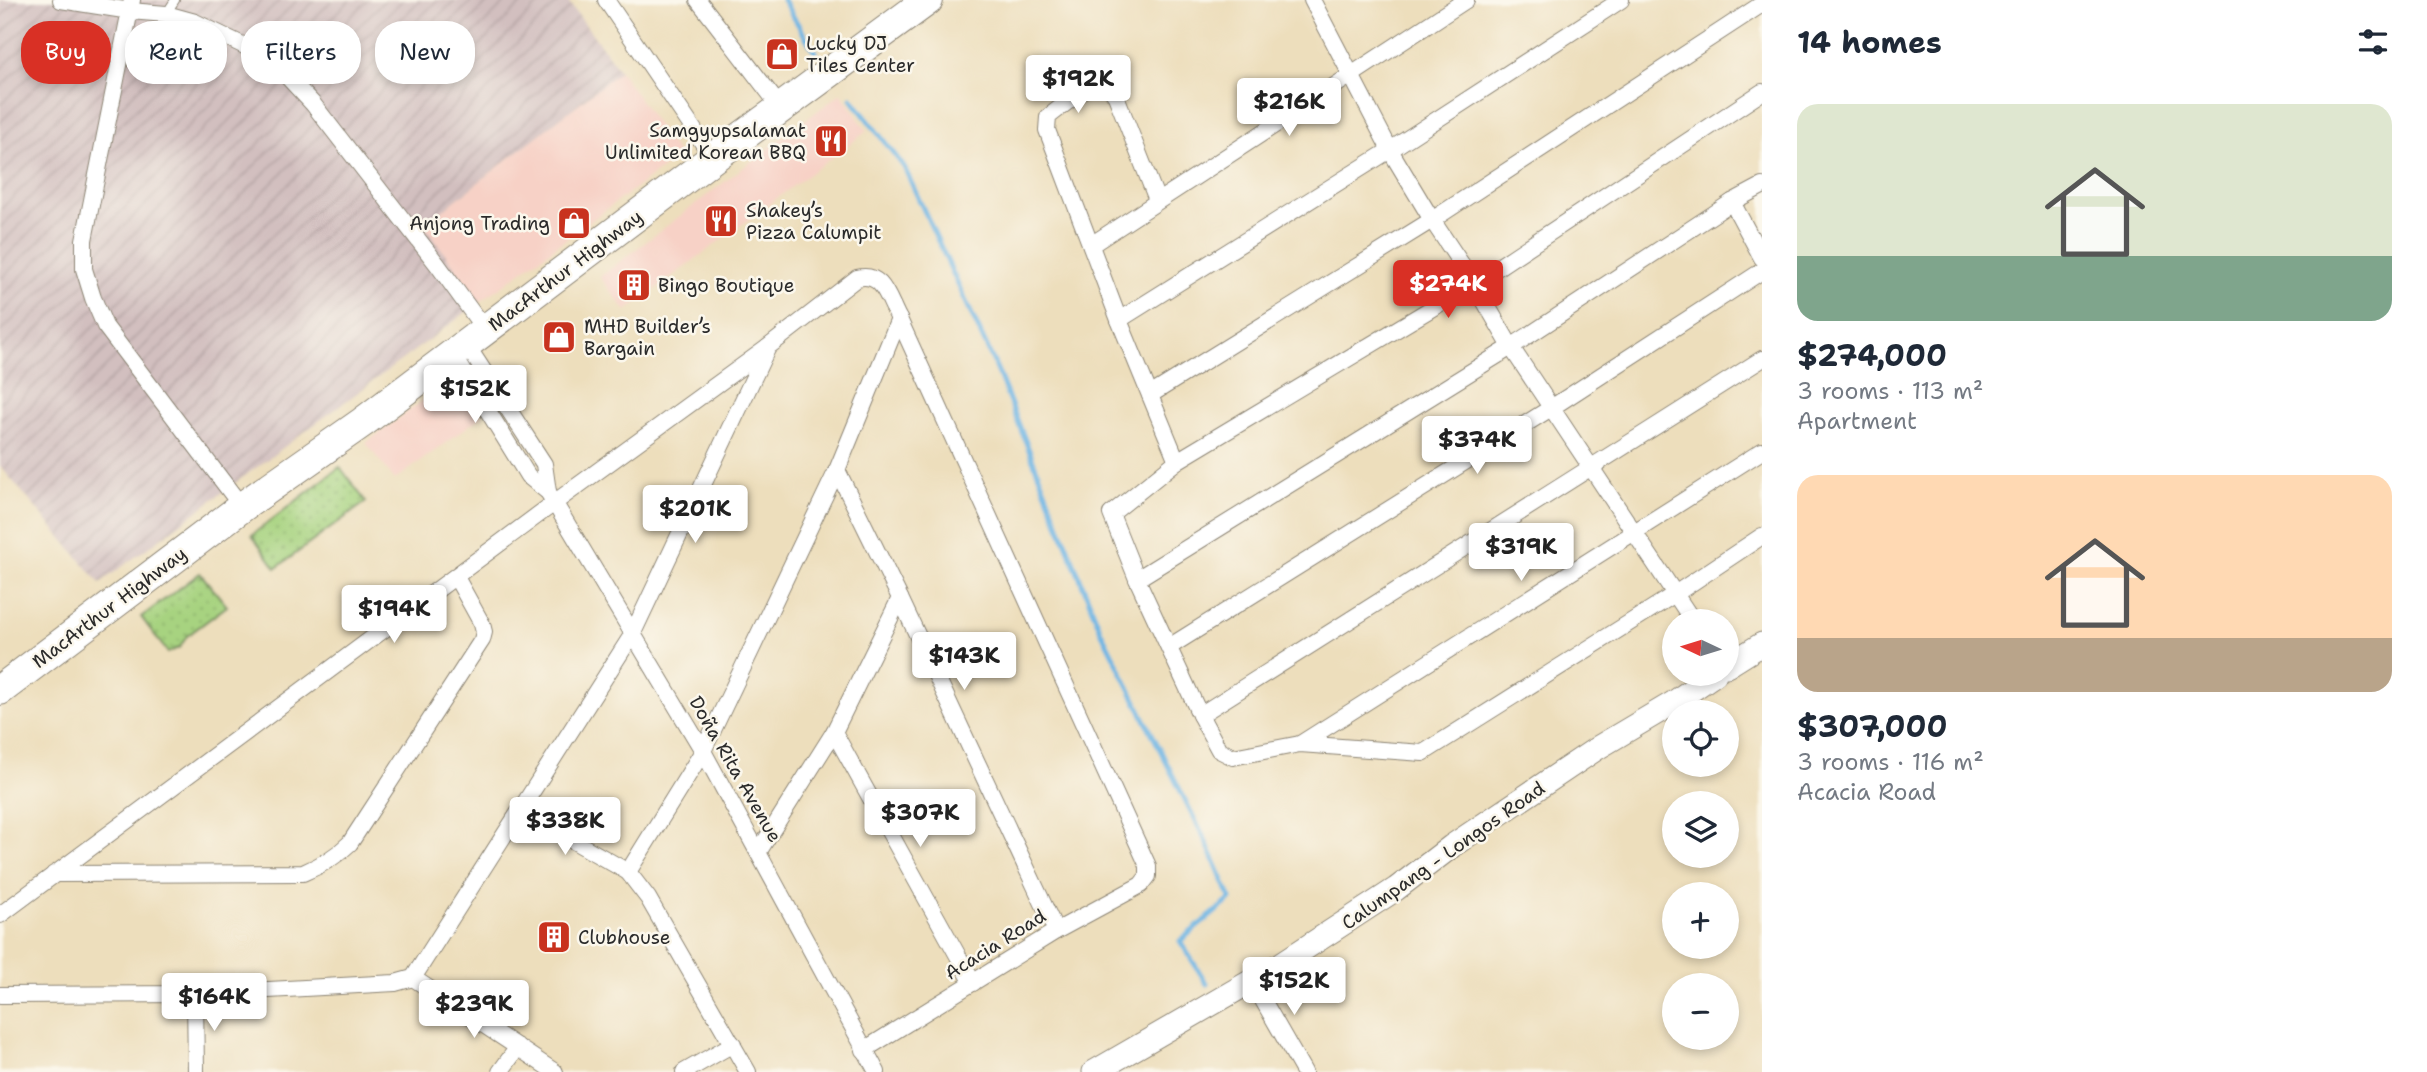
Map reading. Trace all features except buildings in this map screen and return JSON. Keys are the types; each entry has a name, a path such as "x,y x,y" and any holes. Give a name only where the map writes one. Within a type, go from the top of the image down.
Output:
{"highway":[{"name":"MacArthur Highway","path":"0,690 928,0"}],"street":[{"name":"Doña Rita Avenue","path":"61,0 171,7 195,22 255,51 285,74 313,104 437,264 468,343 544,464 551,497 704,751 877,1072"},
{"path":"606,0 713,159"},
{"path":"698,0 781,108"},
{"path":"1312,0 1390,150 1432,220 1590,469 1685,609"},
{"path":"1091,245 1466,0"},
{"path":"1119,320 1390,150 1621,0"},
{"path":"1150,396 1432,220 1762,4"},
{"path":"131,6 84,240 84,269 105,326 243,507"},
{"path":"1157,200 1116,96 1110,88 1102,82 1093,82 1052,111 1046,123 1119,320 1177,461"},
{"path":"1762,92 1474,284 1177,461 1111,514 1137,579 1200,715 1219,750 1233,757 1300,744 1423,753 1762,536"},
{"path":"1137,579 1511,347 1732,202 1762,186"},
{"path":"1732,202 1762,258"},
{"path":"1170,647 1551,408 1762,271"},
{"path":"0,915 456,577 551,497 768,347 857,278 867,275 878,281 899,319 837,470 704,751 628,872"},
{"name":"Acacia Road","path":"864,1050 1056,931 1141,885 1148,876 1148,866 899,319"},
{"path":"0,995 195,994 395,983 413,978 632,635 768,347"},
{"path":"1200,715 1762,359"},
{"path":"1300,744 1762,451"},
{"path":"837,470 1056,931"},
{"path":"54,874 303,873 338,855 351,843 482,640 482,624 456,577"},
{"path":"759,851 834,732 900,598"},
{"path":"1740,658 1762,644"},
{"name":"Calumpang - Longos Road","path":"1094,1072 1252,981 1396,889 1452,846 1599,747 1698,686"},
{"path":"834,732 973,983"},
{"path":"521,811 628,872 648,898 748,1072"},
{"path":"413,978 555,1072"},
{"path":"1252,981 1304,1072"},
{"path":"195,994 196,1072"},
{"path":"684,1072 733,1044"},
{"path":"500,1072 518,1047"}],"shaded area":[{"path":"0,0 567,0 620,71 424,225 480,302 100,583 0,466"},
{"path":"620,71 679,156 480,302 424,225"},
{"path":"841,93 867,131 626,311 600,277"},
{"path":"457,375 482,416 395,480 366,443"}],"green space":[{"path":"340,467 366,502 276,568 252,535"},
{"path":"200,573 227,606 187,636 180,647 168,653 141,617"}],"waterway":[{"path":"783,0 815,52"},
{"path":"851,98 904,167 996,367 1101,631 1207,844 1231,899 1180,941 1207,984"}],"place":[{"name":"Lucky DJ Tiles Center","path":"782,54"},
{"name":"Samgyupsalamat Unlimited Korean BBQ","path":"831,141"},
{"name":"Shakey’s Pizza Calumpit","path":"721,221"},
{"name":"Anjong Trading","path":"574,223"},
{"name":"Bingo Boutique","path":"634,285"},
{"name":"MHD Builder’s Bargain","path":"559,337"},
{"name":"Clubhouse","path":"554,937"}]}
